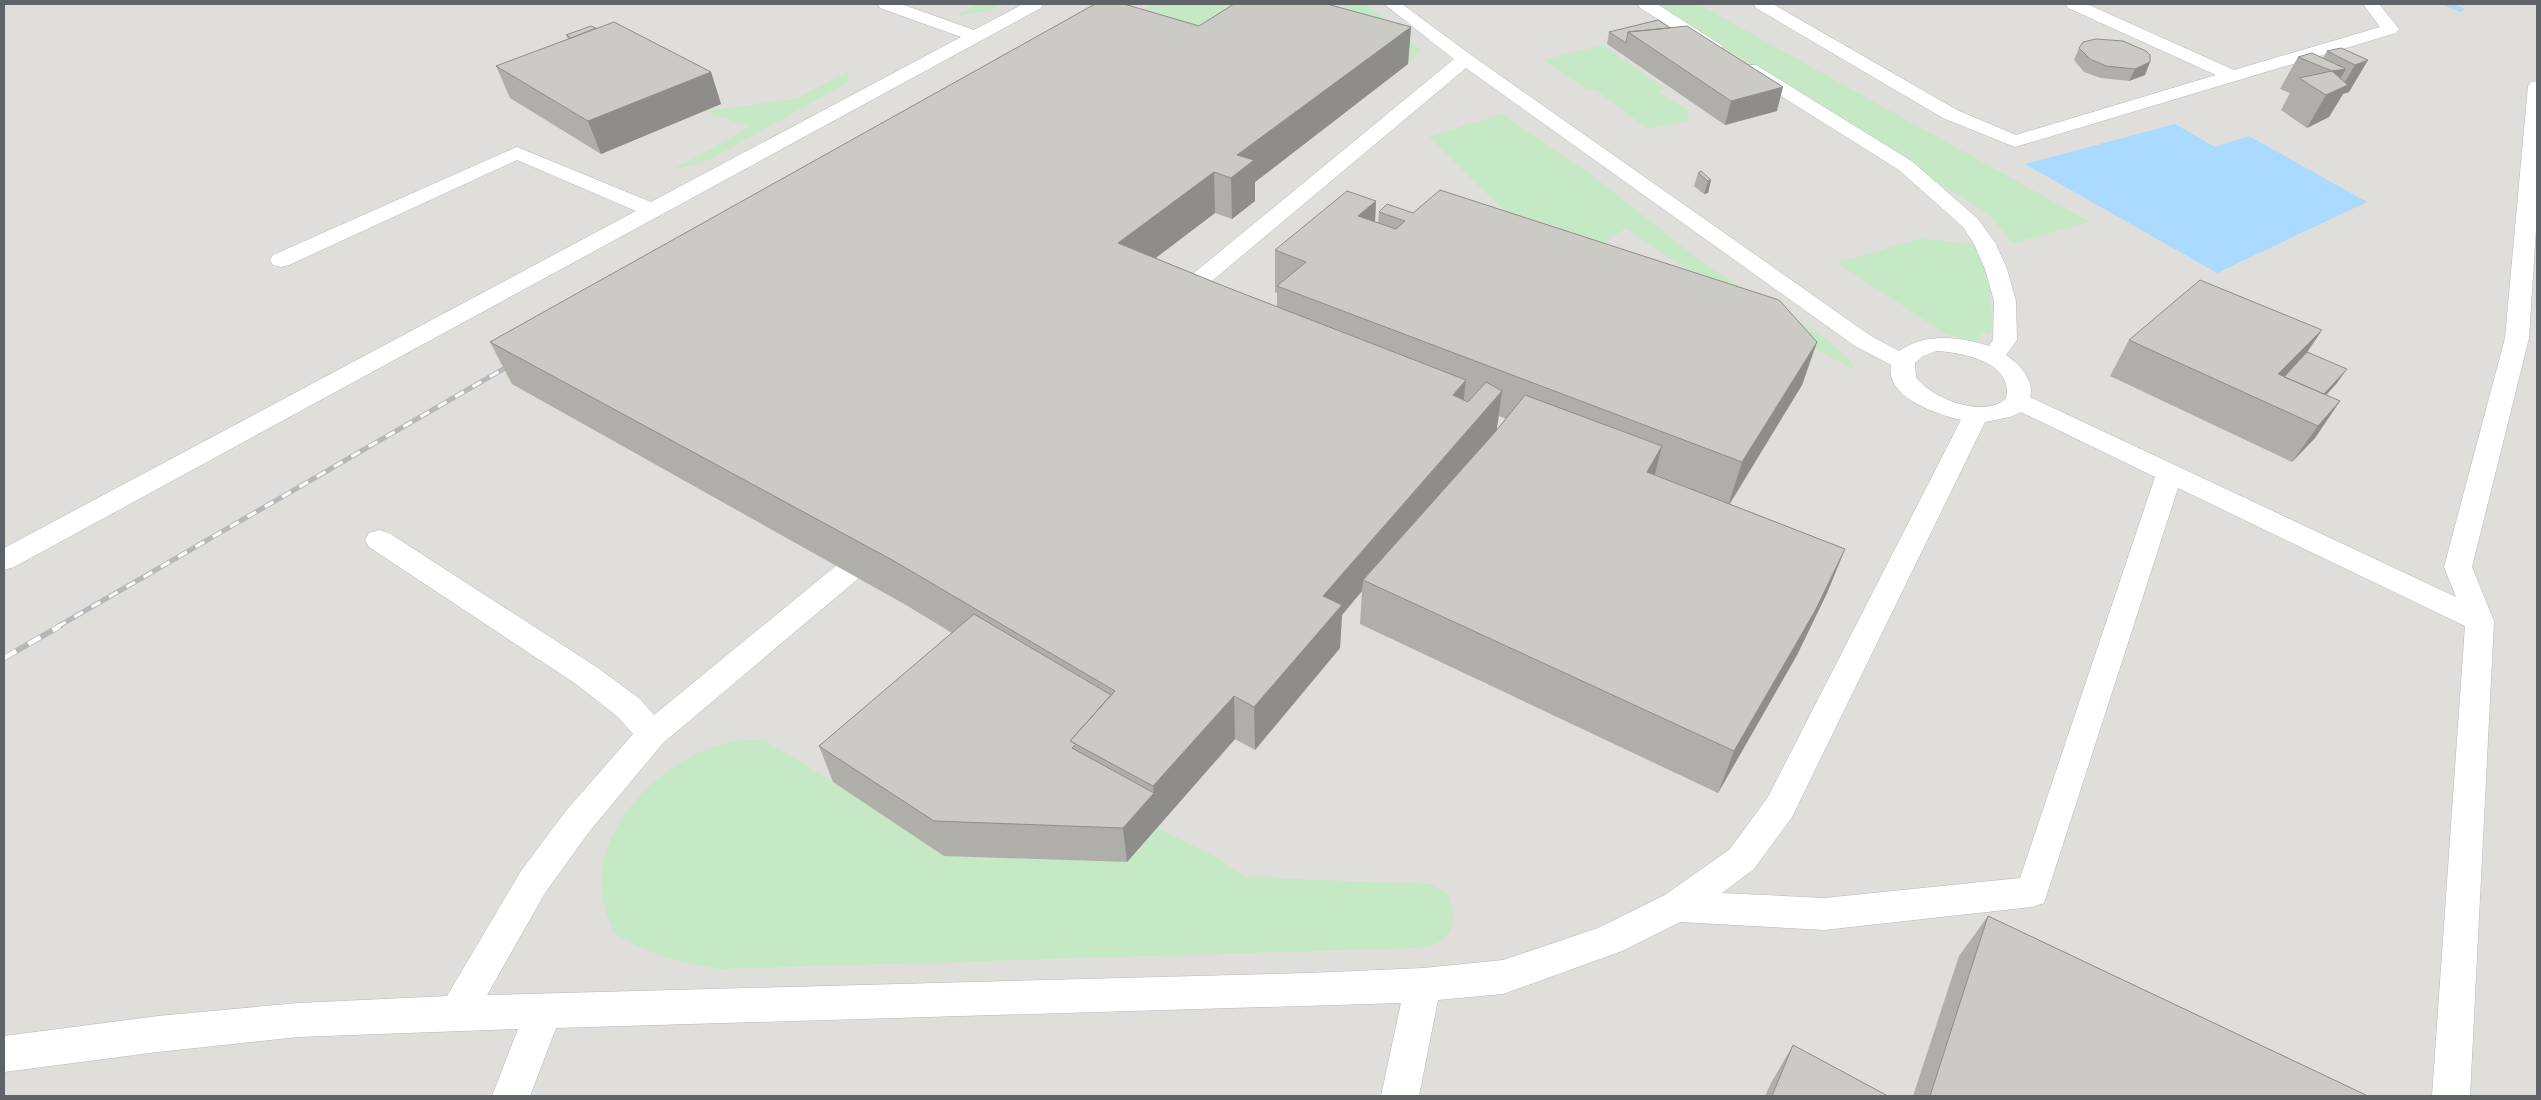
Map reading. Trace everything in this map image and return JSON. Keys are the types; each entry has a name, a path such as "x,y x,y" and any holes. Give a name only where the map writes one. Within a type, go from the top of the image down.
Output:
{"lane":[{"path":"886,4 974,36"},
{"path":"4,560 1035,4"},
{"path":"1392,4 1465,59 1864,342 1902,362"},
{"path":"1646,4 1906,166 1971,224 1986,244 1996,269 2005,301 2005,340 1993,357"},
{"path":"1762,4 1950,114 2015,141 2390,29 2371,4"},
{"path":"2074,4 2232,76"},
{"path":"1158,314 1465,59"},
{"path":"2451,1096 2480,621 2458,567 2517,338 2537,86"},
{"path":"281,260 516,153 652,210"},
{"path":"1936,344 1975,350 1993,357 2008,368 2017,379 2021,390 2018,401 2009,408 1995,413 1976,414 1956,411 1920,396 1908,385 1902,373 1902,362 1909,353 1920,347 1936,344"},
{"path":"2018,401 2480,621"},
{"path":"4,1054 158,1034 298,1020 457,1013 1424,985 1511,974 1610,940 1677,906 1742,859 1780,808 1976,414"},
{"path":"1677,906 1824,914 2032,892 2170,472"},
{"path":"457,1013 533,882 577,822 652,734 890,536"},
{"path":"379,540 587,676 629,708 652,734"},
{"path":"1400,1096 1424,985"},
{"path":"511,1096 543,1012"}],"shaded area":[{"path":"4,4 2537,4 2537,1096 4,1096"}],"green space":[{"path":"978,4 1002,4 988,11 955,16"},
{"path":"1153,4 1221,4 1273,17 1355,17 1341,4 1366,4 1421,50 1408,64 1109,35"},
{"path":"1654,4 1698,4 2090,222 2013,243 1987,213"},
{"path":"1603,45 1664,88 1658,92 1687,110 1689,120 1648,129 1596,90 1586,89 1544,60"},
{"path":"848,71 848,82 709,160 672,170 750,127 704,111 796,99"},
{"path":"1502,114 1592,175 1703,263 1775,309 1821,335 1851,361 1854,369 1768,326 1626,228 1563,269 1429,137"},
{"path":"1921,238 1976,245 1985,267 1990,288 1991,334 1981,333 1980,341 1947,335 1838,263"},
{"path":"764,740 833,782 944,856 1127,862 1157,828 1218,858 1245,877 1430,884 1447,893 1451,905 1452,925 1450,931 1441,941 1417,948 718,969 651,952 614,933 603,901 602,867 609,844 620,823 634,803 651,784 692,756 714,747 737,741"}],"water":[{"path":"2175,124 2215,147 2249,136 2367,202 2217,273 2025,164"}],"building":[{"path":"1095,4 1124,4 1199,26 1234,4 1327,4 1411,27 1237,155 1254,160 1231,178 1214,172 1118,243 1466,380 1453,395 1468,402 1486,382 1502,391 1323,596 1342,605 1254,707 1234,696 1153,786 1070,741 1115,691 894,561 490,342"},
{"path":"1658,20 1670,28 1628,32 1626,43 1609,32"},
{"path":"614,22 711,72 588,121 496,66"},
{"path":"591,26 596,28 571,38 566,35"},
{"path":"1687,26 1783,87 1731,101 1628,32"},
{"path":"2096,39 2123,41 2146,51 2150,55 2150,62 2135,69 2106,66 2090,59 2079,48 2083,42"},
{"path":"2341,48 2368,60 2355,65 2327,51"},
{"path":"2312,53 2346,69 2332,71 2298,57"},
{"path":"2332,71 2348,85 2326,95 2299,78"},
{"path":"1701,171 1711,180 1708,181 1698,173"},
{"path":"1440,190 1779,300 1817,342 1742,462 1277,286 1306,262 1275,250 1347,191 1376,201 1358,216 1396,229 1405,221 1379,212 1387,204 1413,213"},
{"path":"2200,280 2322,330 2278,374 2340,401 2318,426 2129,340"},
{"path":"2307,352 2347,369 2324,394 2284,377"},
{"path":"1525,395 1662,446 1647,472 1845,549 1815,611 1734,751 1363,580 1496,431"},
{"path":"974,614 1111,695 1070,741 1076,744 1072,748 1154,793 1123,828 934,821 819,746"},
{"path":"1988,916 2368,1096 1930,1096"},
{"path":"1793,1045 1888,1096 1772,1096"}],"waterway":[{"path":"2446,4 2460,9"}],"railway":[{"path":"57,627 517,361"},
{"path":"4,658 60,626"}]}
